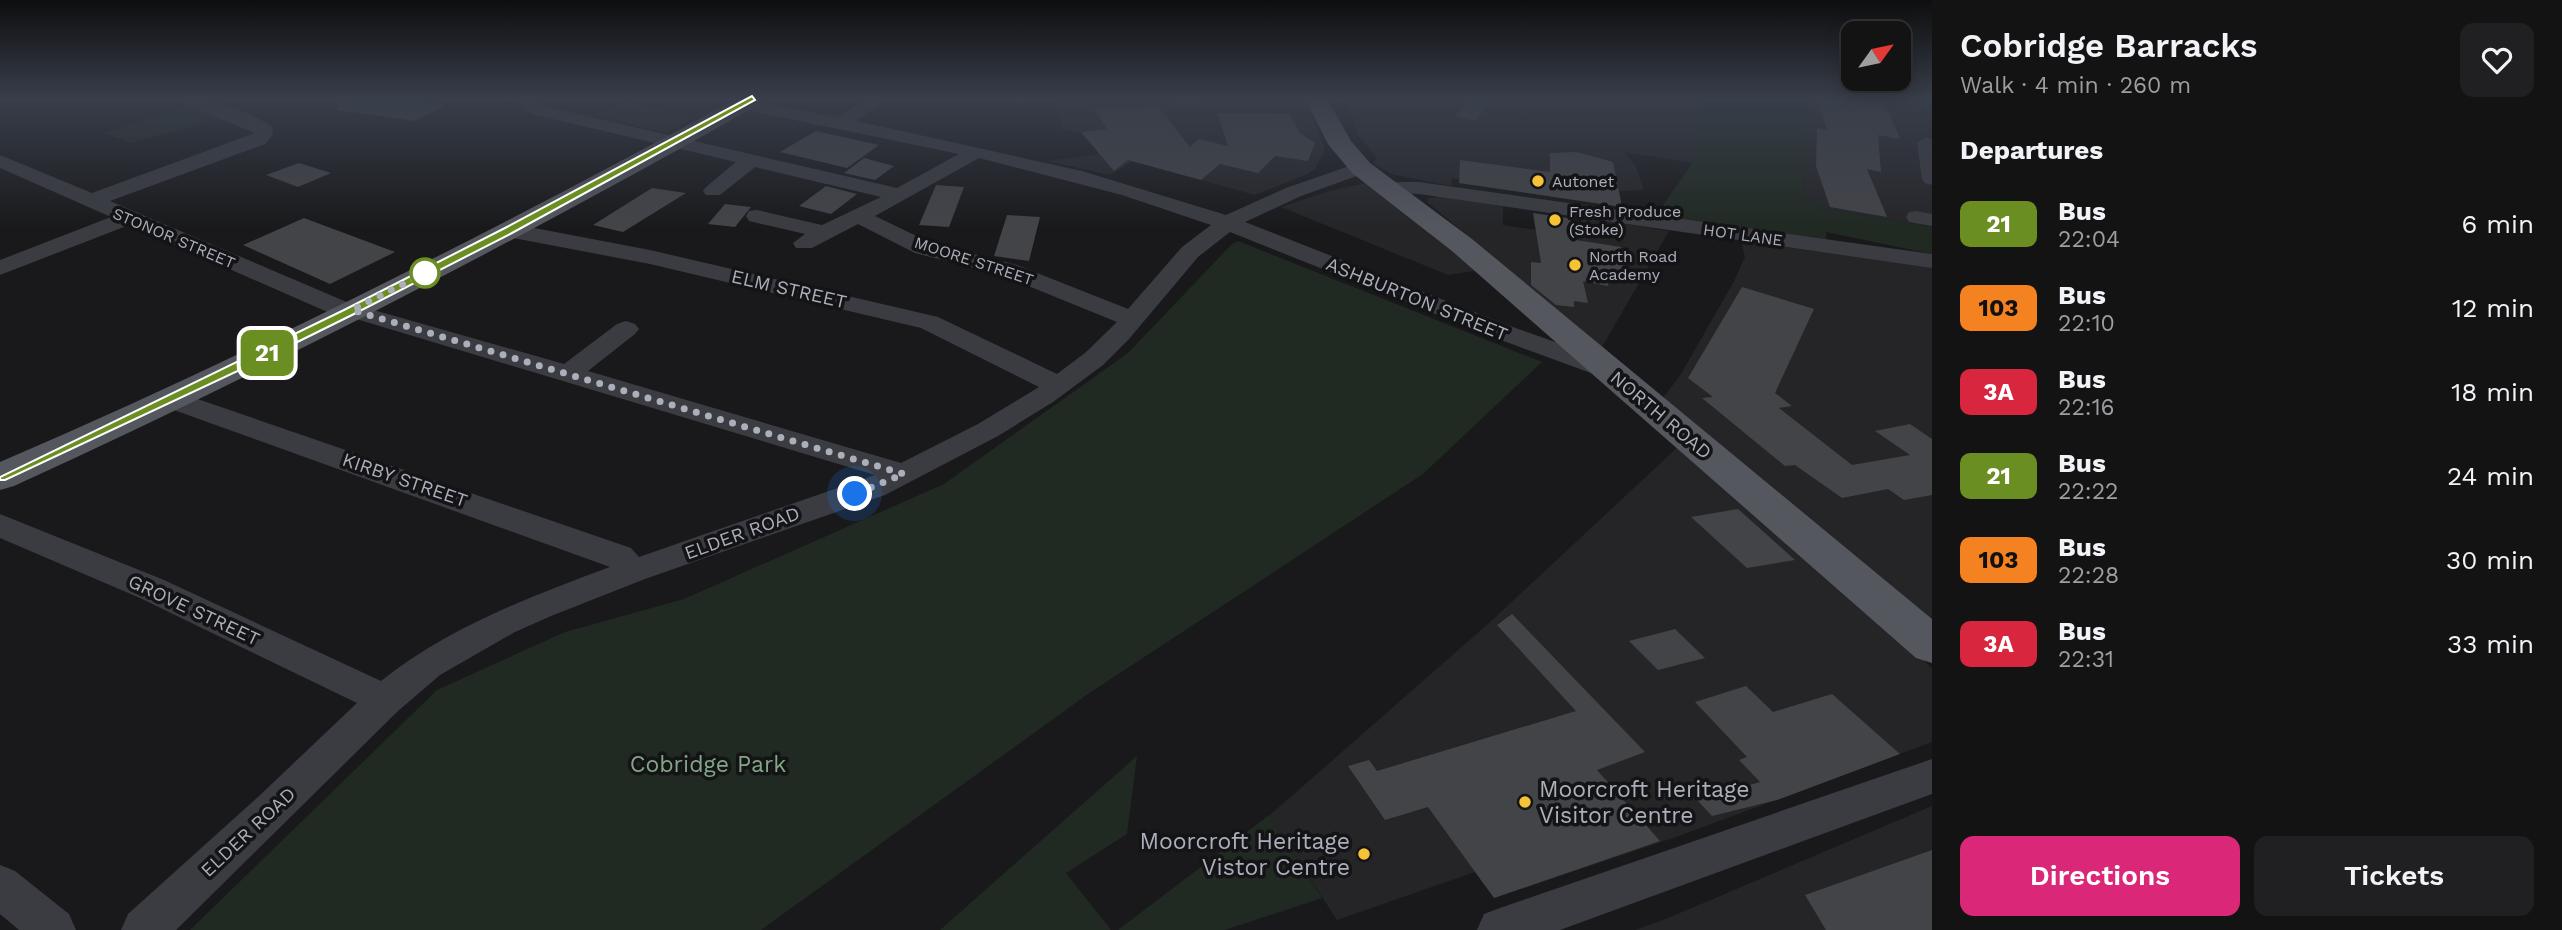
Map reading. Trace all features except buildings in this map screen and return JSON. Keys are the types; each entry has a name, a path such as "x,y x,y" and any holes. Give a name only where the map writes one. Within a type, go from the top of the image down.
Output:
{"main road":[{"path":"0,477 350,311 673,142"},
{"name":"NORTH ROAD","path":"1339,142 1375,178 1462,246 1932,645"}],"street":[{"path":"91,201 251,142"},
{"path":"676,142 900,195"},
{"name":"ASHBURTON STREET","path":"917,142 969,156 1072,174 1227,224 1539,347 1608,370"},
{"path":"1929,154 1932,179"},
{"path":"804,243 900,195 969,156"},
{"name":"STONOR STREET","path":"0,161 127,218 350,311 904,474"},
{"path":"713,191 750,161"},
{"name":"ELDER ROAD","path":"144,930 385,700 427,665 503,623 550,603 633,571 874,488 904,474 1009,416 1091,361 1189,253 1210,234 1290,193 1375,178"},
{"name":"HOT LANE","path":"1375,178 1419,188 1932,261"},
{"path":"757,216 824,232"},
{"name":"MOORE STREET","path":"858,216 923,248 1142,306"},
{"path":"0,268 127,218"},
{"name":"ELM STREET","path":"509,230 650,257 929,322 1057,385"},
{"path":"567,375 625,329"},
{"name":"KIRBY STREET","path":"170,398 619,556 633,571"},
{"name":"GROVE STREET","path":"0,525 152,589 385,700"},
{"path":"1500,930 1932,776"},
{"path":"0,886 53,930"}],"shaded area":[{"path":"1090,142 1322,142 1325,149 1315,169 1306,175 1255,195 1133,161 1110,175 1047,161 1101,154"},
{"name":"Autonet","path":"1365,142 1695,142 1693,163 1624,152 1636,167 1644,190 1619,191 1622,207 1459,183 1459,179 1452,178 1451,186 1391,174 1373,163 1377,158"},
{"path":"1807,142 1932,142 1932,227 1824,209 1806,199 1804,188"},
{"path":"1370,182 1480,270 1448,275 1281,207 1329,191"},
{"name":"North Road Academy","path":"1441,197 1503,206 1503,225 1584,237 1580,217 1669,231 1602,347 1428,203 1427,198"},
{"path":"1741,241 1932,267 1932,624 1663,398 1681,374 1733,283 1745,257"},
{"path":"1680,445 1932,668 1932,742 1676,837 1494,898 1475,872 1337,920 1269,816 1489,623"},
{"path":"1932,806 1932,930 1635,930 1668,918"}],"green space":[{"path":"1695,142 1807,142 1804,188 1806,199 1825,209 1932,227 1932,254 1826,232 1826,240 1671,220 1657,214 1693,162"},
{"name":"Cobridge Park","path":"1238,241 1542,362 1423,474 1088,694 761,930 190,930 437,690 565,632 684,599 944,484 1128,353 1232,244"},
{"path":"1137,756 1127,834 1066,873 1111,930 940,930"},
{"path":"1269,815 1322,898 1225,930 1118,930"}],"bus line":[{"name":"21","path":"0,477 257,358 509,230 673,142"}],"place":[{"name":"Autonet","path":"1538,181"},
{"name":"Fresh Produce (Stoke)","path":"1555,220"},
{"name":"North Road Academy","path":"1575,265"},
{"name":"Moorcroft Heritage Visitor Centre","path":"1525,802"},
{"name":"Moorcroft Heritage Vistor Centre","path":"1364,854"}],"route":[{"path":"425,273 352,310 904,474 855,494"}]}
